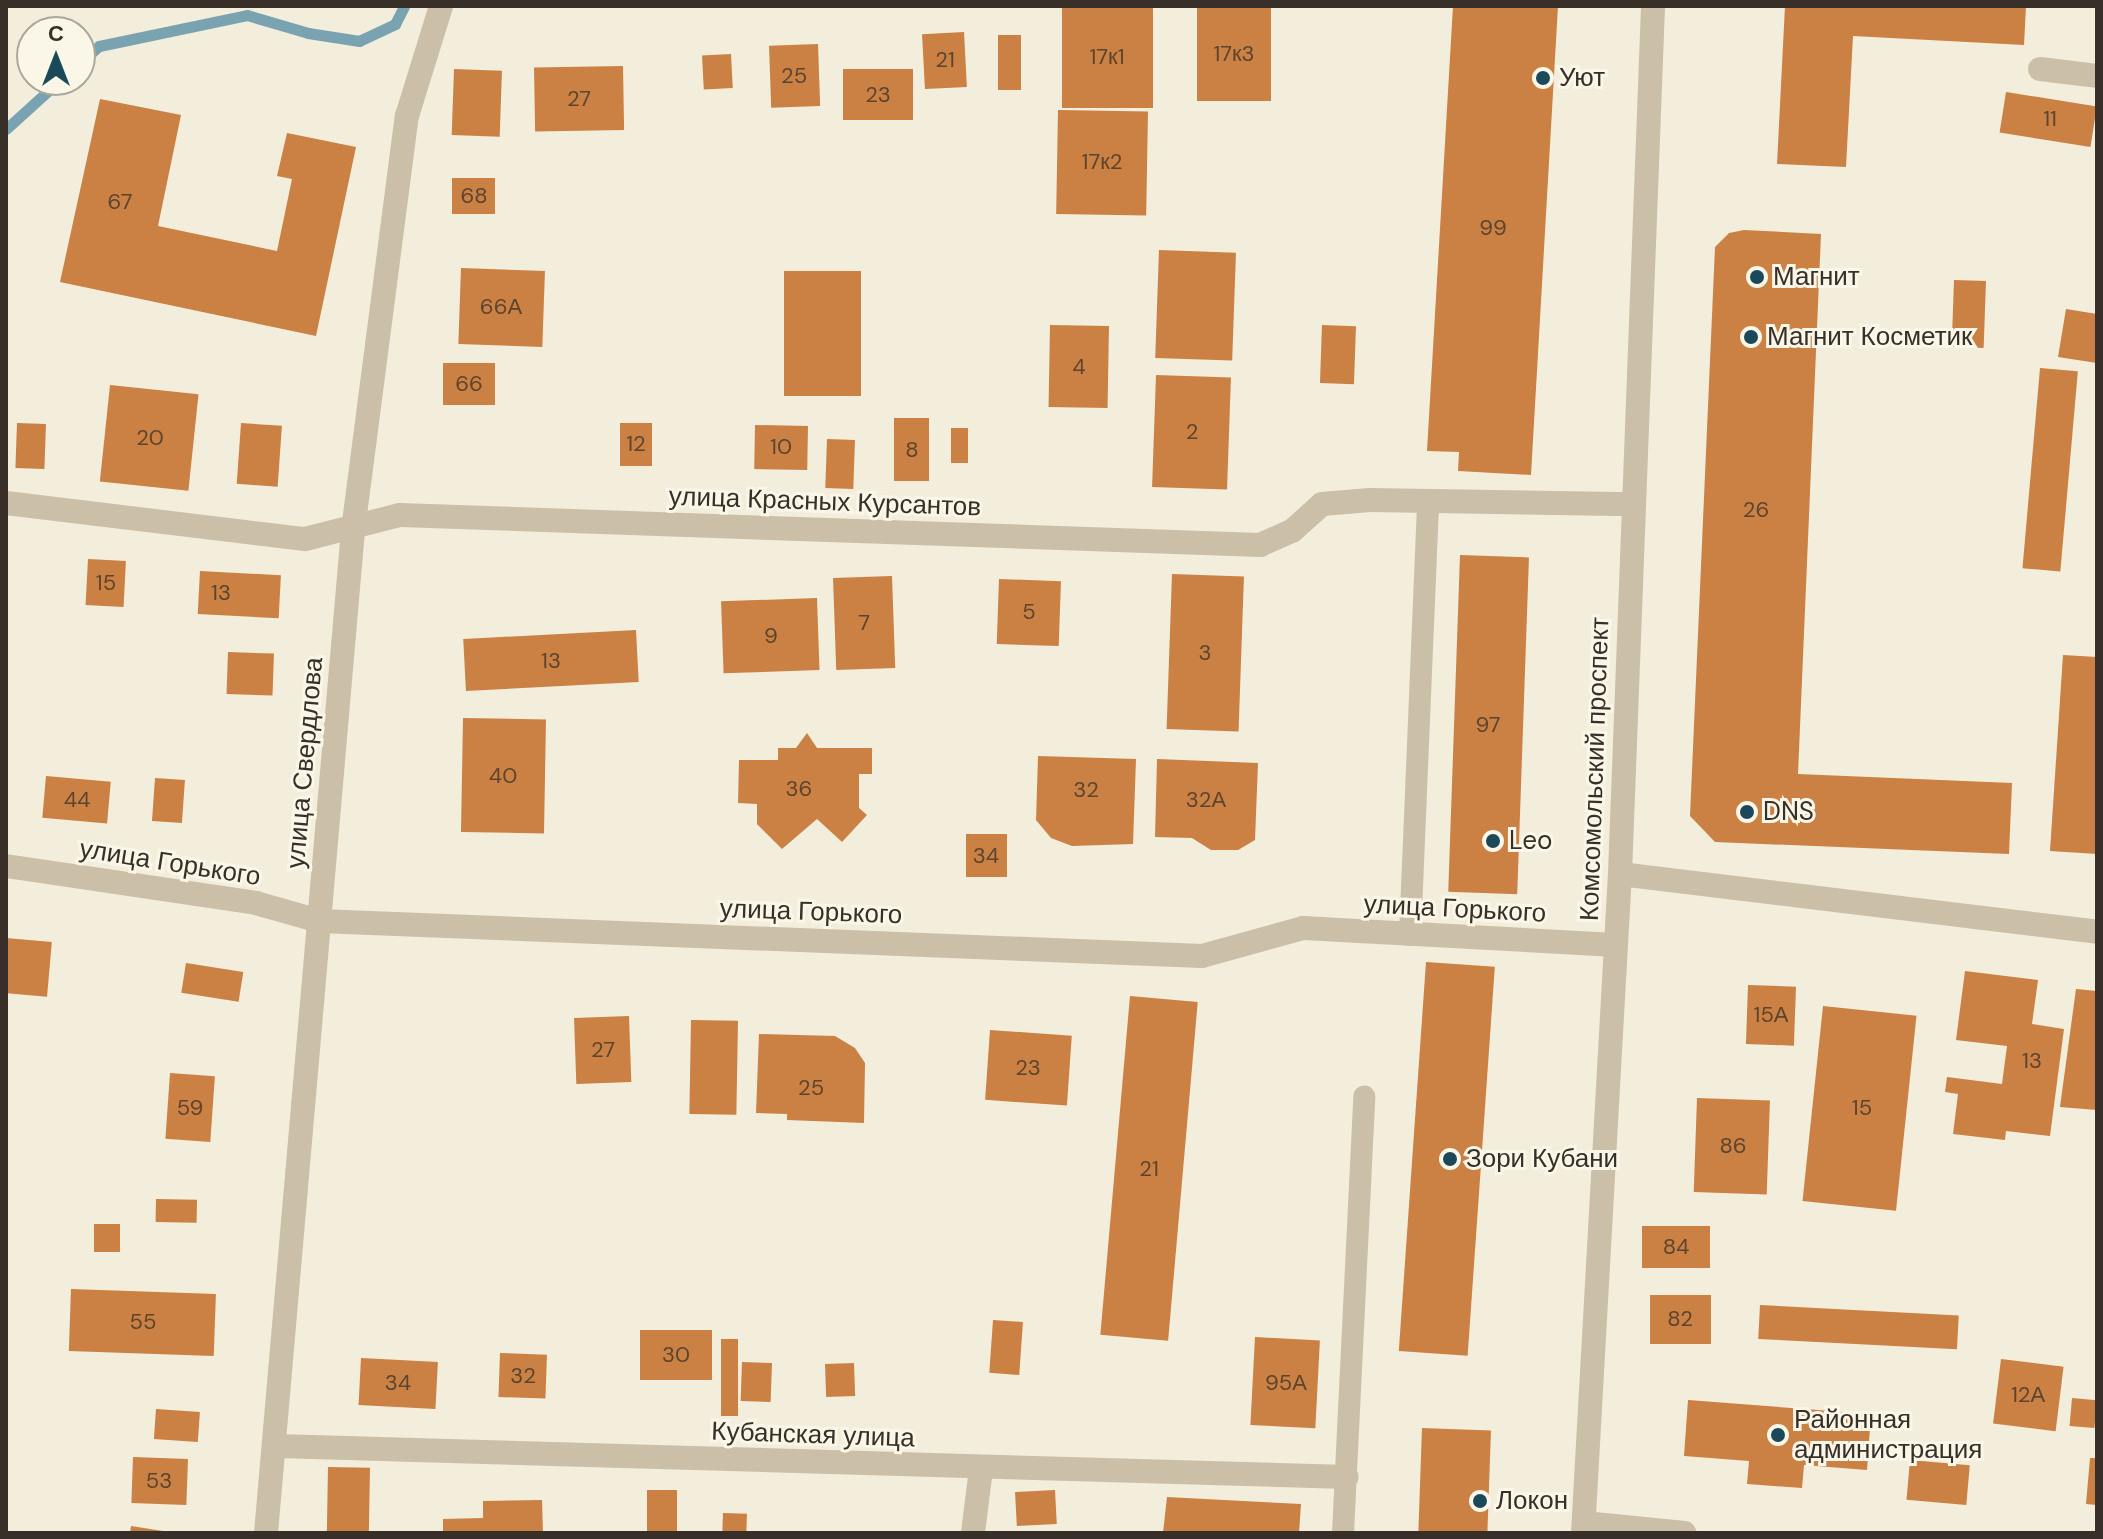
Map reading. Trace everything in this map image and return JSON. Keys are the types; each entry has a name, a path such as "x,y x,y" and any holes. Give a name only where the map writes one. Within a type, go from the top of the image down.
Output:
{"street":[{"name":"улица Свердлова","path":"266,1533 277,1446 353,530 407,116 441,6"},
{"name":"Комсомольский проспект","path":"1583,1528 1620,874 1653,6"},
{"path":"2040,69 2097,76"},
{"name":"улица Красных Курсантов","path":"6,503 305,539 353,530 400,515 1260,545 1292,531 1322,504 1428,501 1633,504"},
{"name":"улица Горького","path":"6,866 256,903 319,921 1202,956 1303,928 1616,945"},
{"path":"1620,874 2097,932"},
{"name":"Кубанская улица","path":"277,1446 981,1469 1347,1477"},
{"path":"973,1533 981,1469"},
{"path":"1583,1528 1685,1533"}],"lane":[{"path":"1410,935 1428,501"},
{"path":"1343,1533 1364,1097"}],"building":[{"path":"1062,6 1153,6 1153,108 1062,108"},
{"path":"1197,6 1271,6 1271,101 1197,101"},
{"path":"1453,6 1558,6 1531,475 1458,471 1459,452 1427,451"},
{"path":"1785,6 2026,6 2024,45 1853,36 1846,167 1777,164"},
{"path":"964,32 967,87 925,89 922,34"},
{"path":"998,35 1021,35 1021,90 998,90"},
{"path":"818,44 820,106 771,108 769,46"},
{"path":"731,54 733,88 704,89 702,56"},
{"path":"623,66 624,130 535,132 534,68"},
{"path":"454,69 502,71 500,137 452,135"},
{"path":"843,69 913,69 913,120 843,120"},
{"path":"2006,92 2097,106 2090,147 2000,132"},
{"path":"100,99 181,115 158,226 277,251 292,179 277,176 287,133 356,147 316,336 60,282"},
{"path":"1058,110 1148,112 1146,216 1056,214"},
{"path":"452,178 495,178 495,214 452,214"},
{"path":"1744,230 1821,234 1798,774 2012,783 2009,854 1715,842 1690,816 1715,247 1729,233"},
{"path":"1159,250 1236,253 1232,361 1155,358"},
{"path":"461,268 545,271 542,347 458,344"},
{"path":"784,271 861,271 861,396 784,396"},
{"path":"1954,280 1986,281 1984,348 1952,347"},
{"path":"2066,309 2097,314 2097,363 2058,357"},
{"path":"1050,325 1109,326 1108,408 1049,407"},
{"path":"1322,325 1356,326 1354,384 1320,383"},
{"path":"443,363 495,363 495,405 443,405"},
{"path":"2040,368 2078,371 2060,572 2022,568"},
{"path":"1156,375 1231,378 1227,490 1152,487"},
{"path":"110,385 199,394 188,491 100,481"},
{"path":"894,418 929,418 929,481 894,481"},
{"path":"17,423 46,424 44,469 15,468"},
{"path":"241,423 282,426 278,487 237,484"},
{"path":"620,423 652,423 652,466 620,466"},
{"path":"755,425 808,426 807,470 754,469"},
{"path":"951,428 968,428 968,463 951,463"},
{"path":"827,439 855,440 853,489 825,488"},
{"path":"1460,555 1529,557 1517,894 1448,892"},
{"path":"88,559 126,561 124,607 86,605"},
{"path":"200,571 281,575 279,618 198,614"},
{"path":"1172,574 1244,577 1239,731 1167,729"},
{"path":"892,576 895,668 836,670 833,578"},
{"path":"999,579 1061,581 1059,646 997,644"},
{"path":"817,598 820,670 724,673 721,601"},
{"path":"636,630 639,682 466,691 463,639"},
{"path":"228,652 274,654 273,696 227,694"},
{"path":"2063,655 2097,657 2097,854 2050,851"},
{"path":"463,718 546,719 544,833 461,832"},
{"path":"807,733 817,748 872,748 872,774 859,774 859,808 867,815 842,842 817,819 782,849 757,824 757,804 738,803 739,760 778,760 778,748 796,748"},
{"path":"1038,756 1136,759 1133,844 1072,846 1051,838 1036,820"},
{"path":"1157,759 1258,763 1255,840 1238,850 1211,850 1192,838 1155,837"},
{"path":"46,776 111,782 107,824 42,818"},
{"path":"155,778 185,780 182,823 152,821"},
{"path":"966,834 1007,834 1007,877 966,877"},
{"path":"6,938 52,942 47,997 6,993"},
{"name":"Зори Кубани","path":"1426,962 1495,967 1468,1356 1399,1351"},
{"path":"186,963 243,972 239,1002 181,993"},
{"path":"1965,971 2038,980 2032,1024 2064,1029 2050,1136 2006,1131 2005,1140 1953,1134 1958,1094 1945,1092 1947,1077 2002,1084 2007,1046 1956,1040"},
{"path":"1748,985 1796,987 1794,1046 1746,1044"},
{"path":"2076,989 2097,991 2097,1110 2060,1107"},
{"path":"1130,996 1198,1002 1168,1341 1100,1335"},
{"path":"1823,1006 1916,1016 1896,1211 1803,1201"},
{"path":"629,1016 631,1082 576,1084 574,1018"},
{"path":"691,1020 738,1021 736,1115 689,1114"},
{"path":"990,1030 1072,1036 1067,1106 985,1100"},
{"path":"759,1034 835,1036 855,1048 865,1063 864,1123 787,1120 787,1114 756,1113"},
{"path":"170,1073 215,1076 210,1142 165,1139"},
{"path":"1697,1098 1770,1101 1767,1194 1694,1192"},
{"path":"156,1199 197,1200 197,1223 156,1222"},
{"path":"94,1224 120,1224 120,1252 94,1252"},
{"path":"1642,1226 1710,1226 1710,1268 1642,1268"},
{"path":"71,1289 216,1294 214,1356 69,1351"},
{"path":"1650,1295 1711,1295 1711,1344 1650,1344"},
{"path":"1760,1305 1959,1315 1957,1349 1758,1339"},
{"path":"993,1320 1023,1322 1019,1375 989,1373"},
{"path":"640,1330 712,1330 712,1380 640,1380"},
{"path":"1255,1337 1320,1340 1315,1428 1250,1425"},
{"path":"721,1339 738,1339 738,1416 721,1416"},
{"path":"500,1353 547,1355 545,1399 498,1397"},
{"path":"361,1358 438,1362 435,1409 359,1405"},
{"path":"2001,1359 2064,1367 2056,1431 1993,1424"},
{"path":"742,1362 772,1363 771,1402 741,1401"},
{"path":"854,1363 855,1396 826,1397 825,1364"},
{"path":"2072,1398 2097,1400 2094,1428 2070,1426"},
{"name":"Районная администрация","path":"1688,1400 1871,1414 1867,1470 1804,1465 1802,1488 1747,1484 1749,1461 1684,1456"},
{"path":"156,1409 200,1412 198,1442 154,1439"},
{"path":"1422,1428 1491,1430 1487,1533 1418,1533"},
{"path":"133,1457 188,1459 186,1505 131,1503"},
{"path":"2090,1458 2097,1458 2097,1505 2086,1504"},
{"path":"1910,1460 1970,1465 1966,1505 1907,1500"},
{"path":"328,1467 370,1468 369,1533 327,1533"},
{"path":"647,1490 677,1490 677,1533 647,1533"},
{"path":"1055,1490 1057,1524 1017,1526 1015,1492"},
{"path":"1167,1497 1301,1504 1299,1533 1163,1533"},
{"path":"542,1500 543,1533 443,1533 443,1519 483,1518 483,1501"},
{"path":"723,1513 747,1514 746,1533 722,1533"},
{"path":"131,1526 163,1531 163,1533 130,1533"}],"waterway":[{"path":"96,49 247,15 308,33 359,41 395,24 404,6"},
{"path":"6,129 42,96"}],"place":[{"name":"Уют","path":"1543,78"},
{"name":"Магнит","path":"1757,277"},
{"name":"Магнит Косметик","path":"1751,337"},
{"name":"DNS","path":"1747,812"},
{"name":"Leo","path":"1493,841"},
{"name":"Зори Кубани","path":"1450,1159"},
{"name":"Районная администрация","path":"1778,1435"},
{"name":"Локон","path":"1480,1501"}]}
